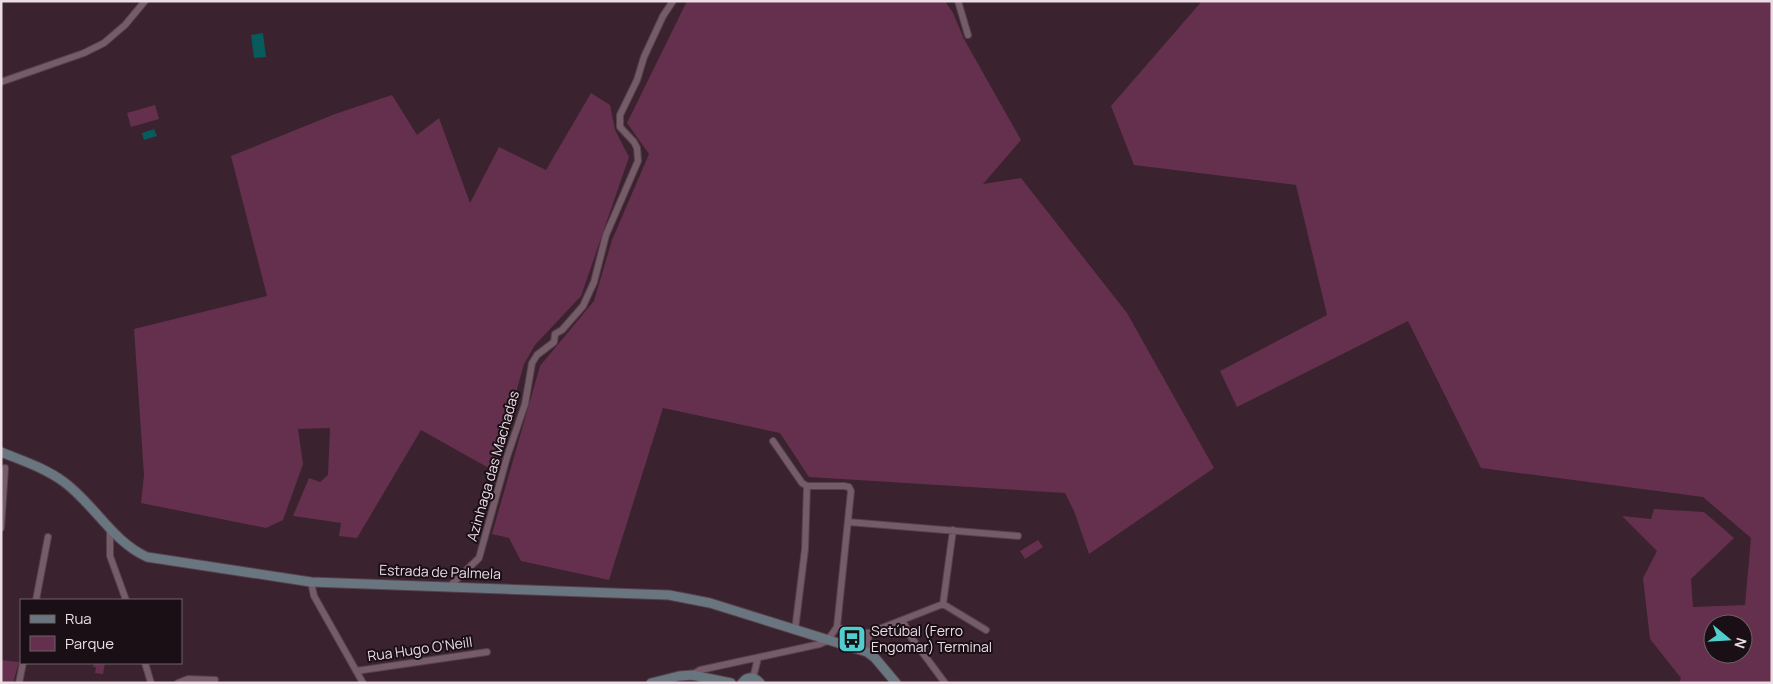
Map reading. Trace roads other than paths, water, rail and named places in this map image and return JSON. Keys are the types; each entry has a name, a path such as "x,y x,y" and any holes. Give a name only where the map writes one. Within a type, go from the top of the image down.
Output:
{"street":[{"path":"1,82 84,53 104,43 125,25 145,1"},
{"name":"Azinhaga das Machadas","path":"450,586 479,558 507,457 525,404 532,363 537,355 554,342 555,334 562,330 583,306 594,282 606,235 638,162 637,148 634,142 620,127 620,115 637,80 644,57 663,16 673,1"},
{"path":"958,1 968,35"},
{"path":"651,683 827,641 837,627 852,491 849,487 844,486 807,486 802,484 773,441"},
{"name":"Estrada de Palmela","path":"1,452 48,471 64,482 88,504 110,531 137,552 147,557 311,582 670,595 710,604 867,652 875,658 896,683"},
{"path":"1,528 5,468"},
{"path":"795,630 805,550 807,486"},
{"path":"848,522 1018,536"},
{"path":"943,604 953,530"},
{"path":"110,531 110,556 126,599"},
{"path":"36,599 48,537"},
{"path":"311,582 314,596 363,683"},
{"path":"837,627 852,632 869,633 943,604"},
{"path":"943,604 986,630"},
{"path":"903,620 908,633 945,683"},
{"path":"867,652 869,633"},
{"name":"Rua Hugo O'Neill","path":"356,670 487,652"},
{"path":"742,683 747,678 756,680 758,658"},
{"path":"19,683 23,664"},
{"path":"145,664 152,683"},
{"path":"692,674 731,683"},
{"path":"178,683 188,679 216,680"}],"water":[{"path":"263,33 266,57 254,58 251,35"},
{"path":"154,129 157,136 144,140 142,133"}],"place":[{"name":"Setúbal (Ferro Engomar) Terminal","path":"852,639"}]}
